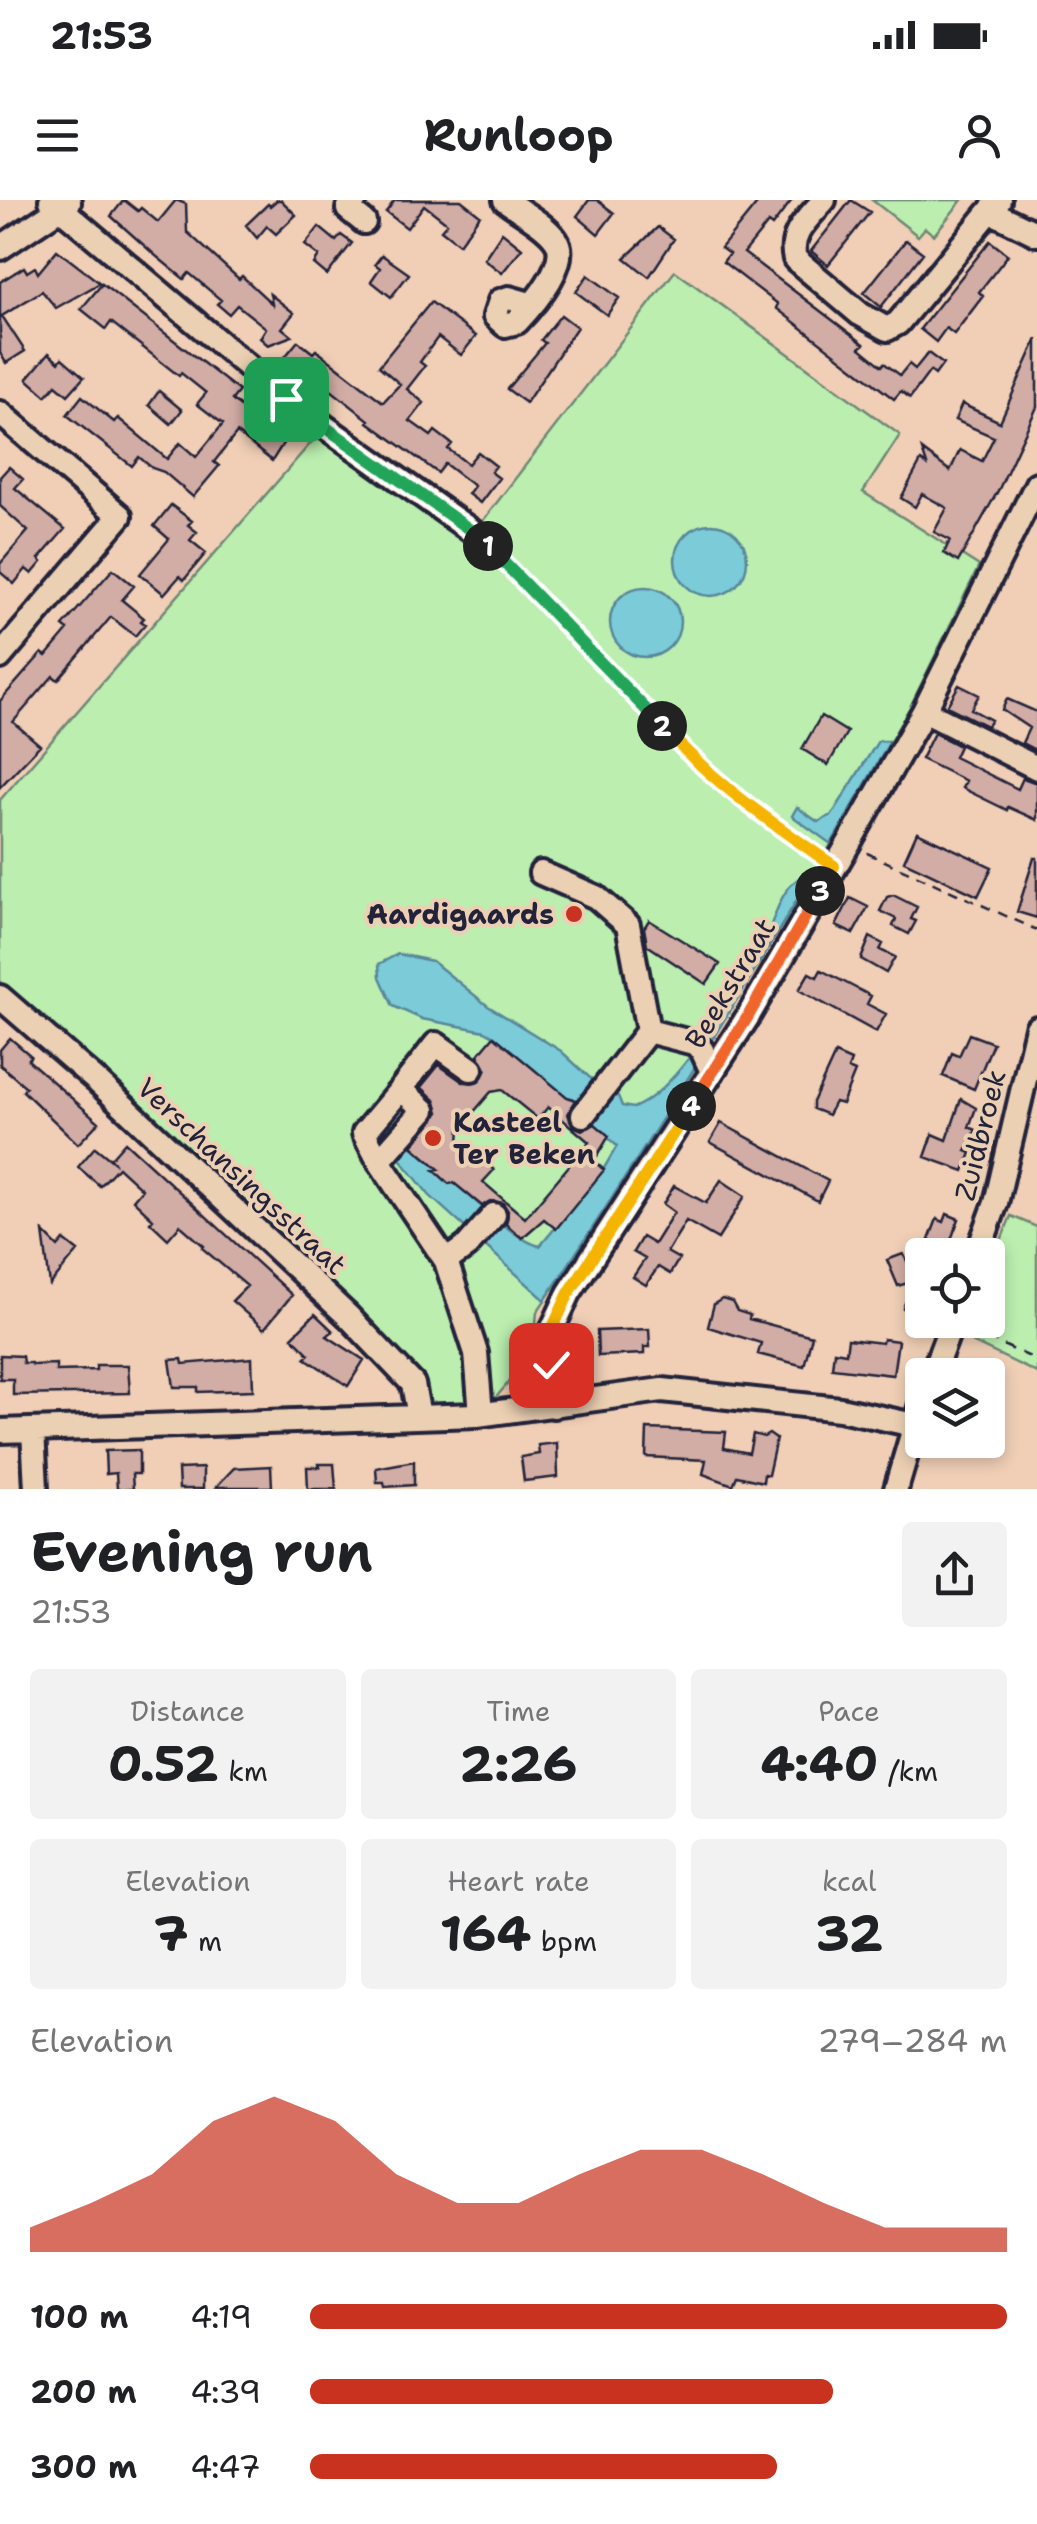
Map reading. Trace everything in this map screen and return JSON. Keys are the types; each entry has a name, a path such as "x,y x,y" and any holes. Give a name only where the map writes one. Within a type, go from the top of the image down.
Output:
{"street":[{"path":"505,200 555,238 562,253 558,268 530,304"},
{"path":"824,200 795,236 795,259 860,314 887,329 898,323 994,206 1037,234"},
{"path":"0,248 60,203 286,399 473,532"},
{"path":"0,413 120,516 0,657"},
{"name":"Beekstraat","path":"553,1406 548,1338 569,1293 712,1072 849,842 924,711 1037,484"},
{"path":"924,711 1037,768"},
{"path":"541,874 596,897 628,925 648,1031 583,1115"},
{"name":"Verschansingsstraat","path":"2,1002 98,1082 349,1317 413,1384 419,1416"},
{"name":"Zuidbroek","path":"983,1238 996,1203 1037,1028"},
{"path":"648,1031 694,1043 702,1050 712,1072"},
{"path":"471,1069 436,1044 401,1089 424,1110 379,1161 446,1261 476,1353 484,1414"},
{"path":"446,1261 494,1215"},
{"path":"0,1431 484,1414 662,1390 840,1409 905,1422"},
{"path":"34,1430 36,1489"},
{"path":"896,1489 905,1456"}],"path":[{"path":"473,532 697,765 727,791 834,866"},
{"path":"849,842 1037,930"},
{"path":"989,1338 1037,1360"},
{"path":"484,1414 507,1396 530,1365"}],"green space":[{"path":"872,200 962,200 934,235 925,228 918,236"},
{"path":"675,271 900,435 863,492 979,566 911,705 826,853 629,1175 537,1312 533,1354 492,1402 425,1412 420,1384 103,1077 0,983 0,800 330,421 478,527"},
{"path":"1011,1216 1037,1227 1037,1373 963,1338 1005,1338 1005,1238 1002,1238"}],"water":[{"path":"711,524 737,534 747,560 737,586 711,596 685,586 675,560 685,534"},
{"path":"645,587 659,589 670,597 678,608 678,636 670,647 659,655 645,657 631,655 620,647 612,636 610,622 612,608 620,597 631,589"},
{"path":"878,741 890,741 831,844 792,816 797,807 818,822 832,815"},
{"path":"805,874 810,878 746,985 545,1300 430,1196 397,1155 405,1141 439,1169 435,1171 449,1183 454,1183 520,1237 540,1246 603,1170 617,1146 575,1107 573,1098 494,1036 422,1019 393,1006 380,977 379,964 398,954 432,961 488,1006 561,1051 589,1077 618,1096 622,1106 633,1108 651,1098 687,1061 761,945 788,888"}],"building":[{"path":"124,200 158,222 176,200 186,204 187,232 272,304 270,294 294,313 282,328 292,336 268,345 260,338 266,328 237,305 229,314 217,304 221,300 189,273 184,279 111,216"},
{"path":"277,200 296,215 276,234 267,226 257,238 246,225"},
{"path":"395,200 461,200 480,215 459,244 441,230 447,223 424,205 407,228 386,212"},
{"path":"589,200 597,200 614,213 598,234 577,216"},
{"path":"760,200 792,200 744,253 864,344 860,348 882,366 884,363 900,375 909,364 915,369 928,353 943,364 935,375 930,371 910,398 901,391 894,399 723,262 729,254 721,248"},
{"path":"851,200 870,212 828,265 811,251"},
{"path":"319,227 336,241 341,235 352,243 327,275 314,264 319,256 305,245"},
{"path":"658,227 674,239 649,277 625,258"},
{"path":"502,232 522,248 502,273 484,259"},
{"path":"906,240 923,253 881,307 864,293"},
{"path":"990,241 1008,255 979,292 983,296 954,334 946,328 936,342 920,329"},
{"path":"57,250 100,283 56,308 42,291 2,316 25,351 6,363 0,353 0,282 24,267 27,272 35,267 38,273"},
{"path":"382,255 409,274 391,297 371,281 380,268 375,264"},
{"path":"588,275 619,298 607,315 576,292"},
{"path":"102,284 239,391 232,400 255,419 262,409 291,431 272,461 237,433 214,462 219,466 193,497 139,457 132,466 67,415 82,396 114,422 118,418 167,459 180,443 196,457 223,424 197,404 206,393 111,322 106,329 81,309"},
{"path":"431,302 476,336 461,355 438,337 420,362 425,366 407,389 424,403 410,421 431,436 435,431 452,444 448,449 468,464 478,452 496,466 491,472 499,478 480,503 468,494 474,486 445,464 438,473 312,375 310,378 284,358 298,341 313,353 316,350 383,402 400,384 379,366"},
{"path":"561,315 577,327 526,403 507,389 545,343 541,340"},
{"path":"1037,339 1037,407 999,489 958,562 944,553 950,540 934,532 947,508 922,494 915,507 901,498 921,461 927,465 922,450 950,471 960,450 982,461 994,437 955,420 962,404 1000,422"},
{"path":"49,353 59,362 62,358 84,377 68,395 56,385 46,396 27,379"},
{"path":"159,391 182,410 171,424 149,405"},
{"path":"9,467 23,479 15,488 65,529 39,559 42,562 32,574 26,569 14,584 0,572 0,564 28,531 0,506 0,477"},
{"path":"171,505 192,521 188,525 197,532 190,540 206,553 184,580 180,576 164,594 140,574 169,539 154,526"},
{"path":"113,569 134,586 122,600 144,618 141,621 145,624 135,636 111,617 58,680 53,676 13,722 40,745 0,787 0,701 42,653 46,656 68,630 63,626"},
{"path":"959,685 979,695 971,709 991,720 987,726 947,706"},
{"path":"1007,699 1037,712 1037,751 1022,743 1029,728 1002,710"},
{"path":"821,716 847,732 828,765 802,749"},
{"path":"934,733 959,746 954,757 1018,789 1023,778 1037,783 1037,820 962,788 966,781 921,759"},
{"path":"917,832 992,867 978,896 904,861"},
{"path":"1037,858 1037,918 1017,912"},
{"path":"893,895 917,907 911,919 916,921 909,934 893,926 896,919 880,911 887,897"},
{"path":"850,898 868,907 853,934 836,926"},
{"path":"649,920 720,964 706,984 647,945 644,928"},
{"path":"870,937 883,944 880,950 895,957 886,973 861,959"},
{"path":"821,970 871,996 867,1004 886,1014 876,1032 799,990 809,973 817,977"},
{"path":"969,1034 993,1043 974,1089 943,1076 952,1053 959,1056"},
{"name":"Kasteel Ter Beken","path":"494,1036 567,1097 576,1100 568,1114 573,1126 582,1130 595,1124 609,1136 594,1161 604,1170 556,1229 544,1219 522,1238 506,1224 508,1211 503,1203 490,1201 482,1206 454,1183 449,1184 434,1170 439,1169 412,1146 439,1112 435,1100 421,1087 439,1065 463,1082 478,1082 486,1069 478,1055","holes":["502,1090 538,1119 548,1107 589,1142 525,1218 483,1182 494,1170 459,1142 460,1128 491,1092"]},
{"path":"10,1038 31,1056 28,1060 99,1122 78,1144 23,1091 26,1087 0,1065 0,1050"},
{"path":"835,1054 851,1061 848,1069 855,1072 842,1104 835,1102 828,1115 813,1109 813,1102"},
{"path":"961,1099 976,1108 969,1127 976,1130 966,1151 971,1153 964,1171 925,1157 933,1134 947,1140"},
{"path":"721,1123 828,1181 818,1201 710,1142"},
{"path":"125,1142 292,1295 264,1329 232,1301 247,1286 180,1225 168,1239 133,1200 142,1189 118,1167 100,1186 78,1167 95,1147 116,1164 110,1159"},
{"path":"721,1180 745,1196 718,1239 686,1221 667,1252 679,1259 670,1274 658,1267 646,1285 633,1277 645,1259 633,1252 642,1237 654,1244 674,1212 663,1204 674,1186 706,1203"},
{"path":"947,1214 959,1219 952,1238 930,1238 937,1219 944,1222"},
{"path":"43,1232 58,1247 64,1240 78,1251 50,1285"},
{"path":"903,1254 905,1284 898,1286 887,1260"},
{"path":"722,1299 750,1315 749,1319 812,1336 804,1366 758,1354 761,1343 708,1327 714,1304"},
{"path":"315,1314 333,1331 327,1336 364,1360 348,1386 305,1358 309,1354 292,1337"},
{"path":"649,1329 650,1347 644,1347 644,1354 598,1356 597,1331"},
{"path":"848,1339 898,1341 893,1375 832,1368 834,1351 846,1353"},
{"path":"0,1355 22,1356 23,1363 32,1365 56,1364 56,1371 128,1365 130,1393 13,1395 13,1379 0,1379"},
{"path":"252,1358 253,1390 198,1392 198,1387 174,1387 170,1360 182,1359 183,1364"},
{"path":"647,1429 726,1432 724,1448 749,1453 753,1434 769,1434 776,1439 768,1475 764,1474 763,1482 737,1476 733,1485 703,1474 706,1460 646,1457"},
{"path":"557,1443 558,1477 524,1481 521,1457 539,1454 538,1445"},
{"path":"139,1450 139,1474 132,1474 133,1489 117,1489 116,1473 106,1474 105,1451"},
{"path":"414,1461 414,1485 385,1487 384,1482 377,1482 376,1468"},
{"path":"319,1464 334,1464 336,1489 308,1489 307,1467 320,1467"},
{"path":"271,1466 272,1487 216,1487 234,1468"},
{"path":"203,1468 203,1489 179,1489 178,1469"}],"place":[{"name":"Aardigaards","path":"574,914"},
{"name":"Kasteel Ter Beken","path":"433,1138"}],"route":[{"path":"286,399 473,532 697,765 727,791 834,866 747,1018 569,1293 548,1338 551,1365"}]}
